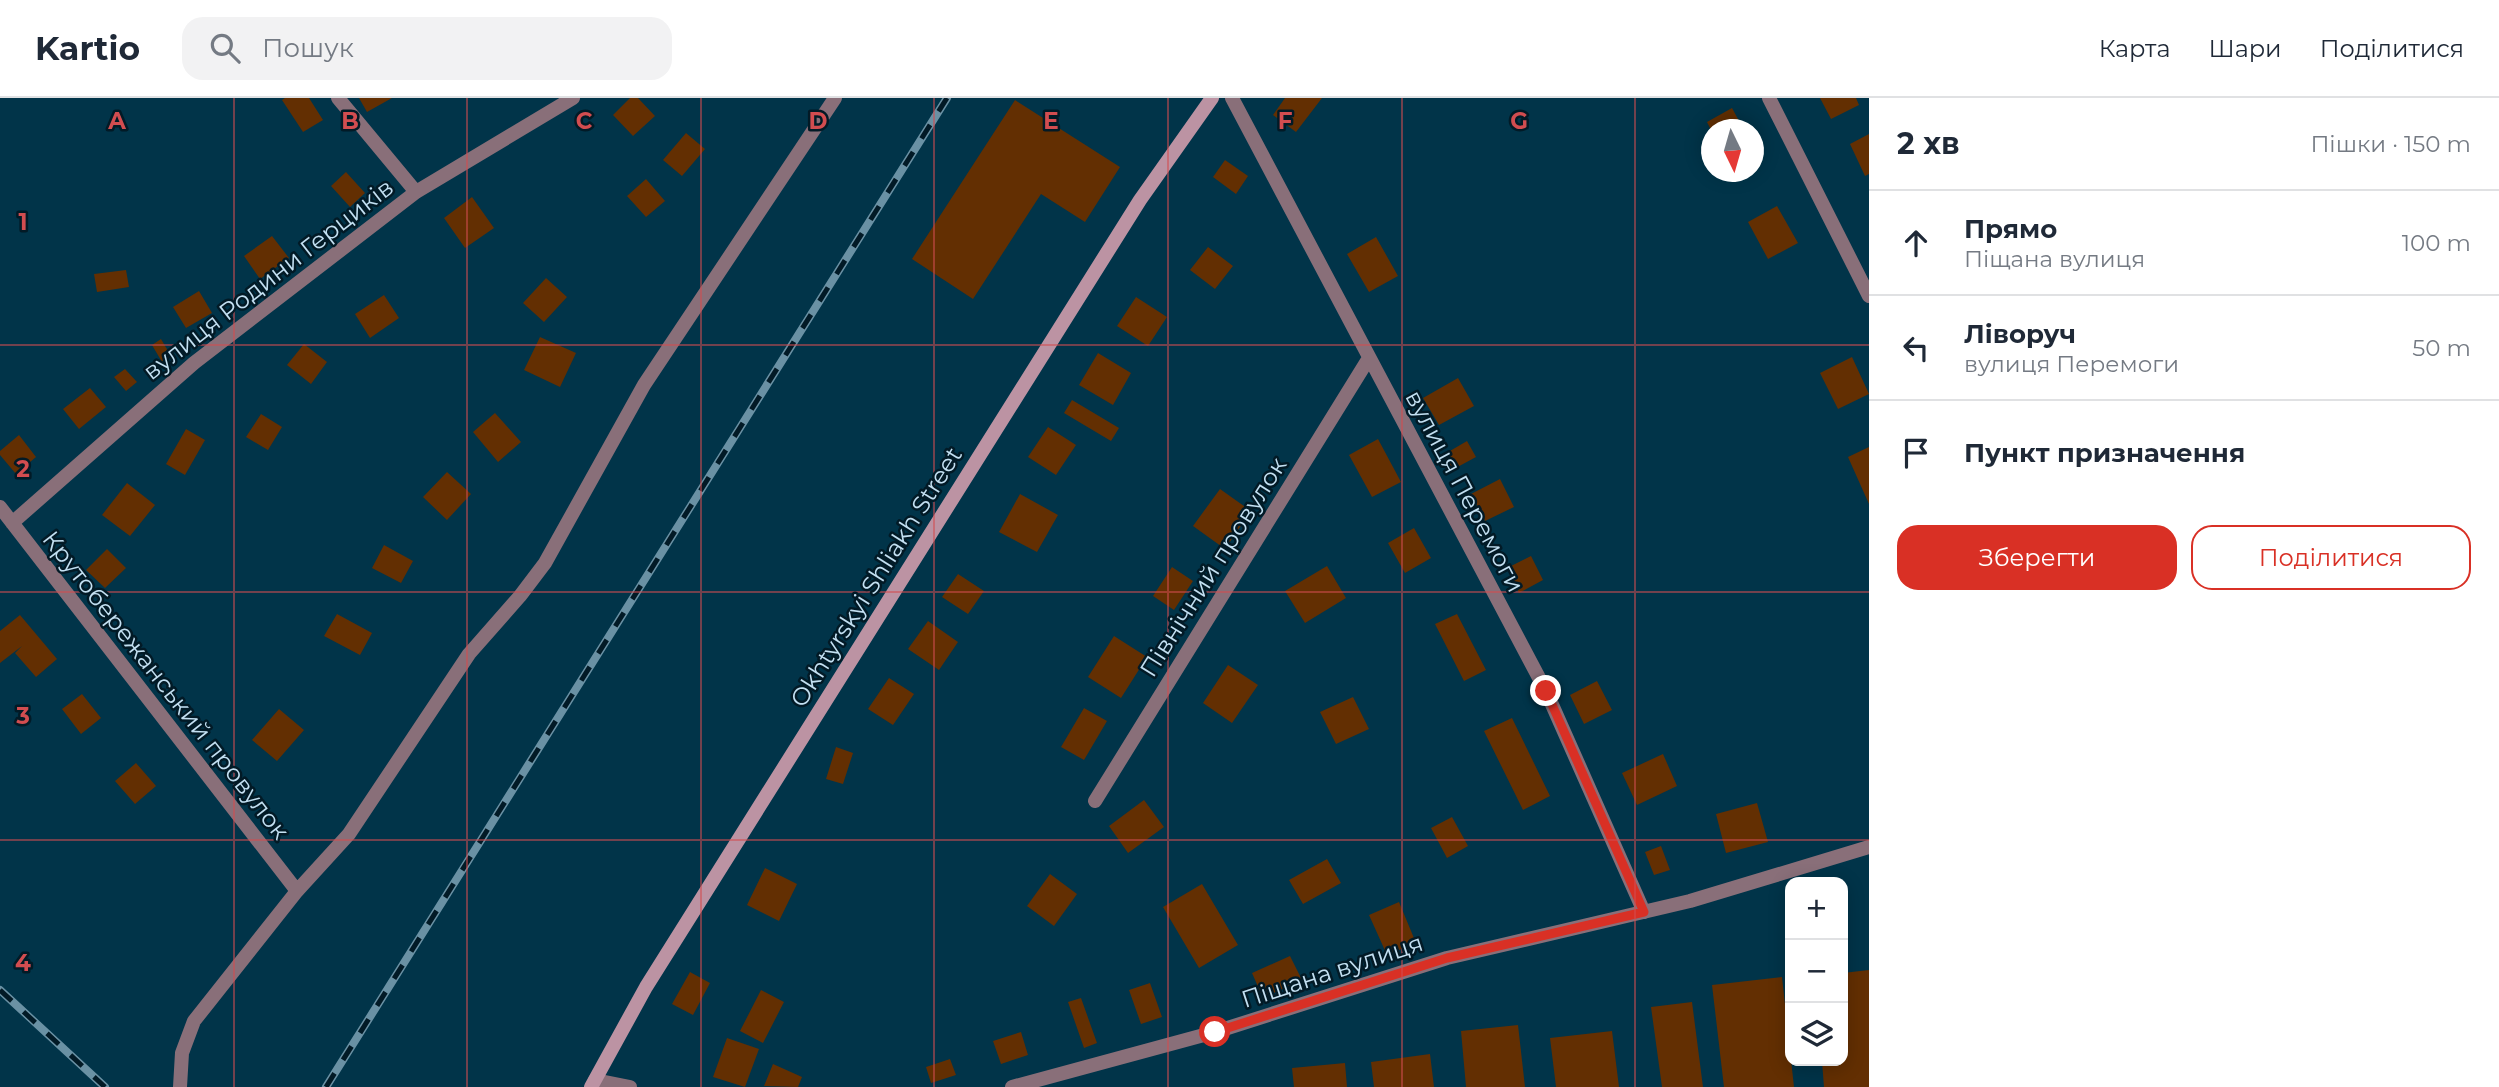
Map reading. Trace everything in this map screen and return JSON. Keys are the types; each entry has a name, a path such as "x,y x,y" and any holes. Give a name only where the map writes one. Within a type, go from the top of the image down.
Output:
{"main road":[{"name":"Okhtyrskyi Shliakh Street","path":"593,1084 653,975 1133,212 1212,98"}],"street":[{"path":"338,98 416,192"},
{"name":"вулиця Родини Герциків","path":"12,523 194,363 416,192 573,98"},
{"path":"180,1087 182,1053 194,1020 297,891 349,834 470,654 545,563 644,385 835,98"},
{"name":"вулиця Перемоги","path":"1232,98 1546,691 1644,912"},
{"path":"1769,98 1869,296"},
{"name":"Північний провулок","path":"1095,801 1369,358"},
{"name":"Крутобережанський провулок","path":"0,507 297,891"},
{"name":"Піщана вулиця","path":"1012,1087 1215,1032 1447,958 1690,901 1869,847"},
{"path":"593,1084 630,1087"}],"building":[{"path":"309,98 323,120 303,132 282,100"},
{"path":"359,98 392,98 367,112"},
{"path":"630,98 638,98 655,116 633,136 613,115"},
{"path":"1285,98 1322,98 1296,132 1273,115"},
{"path":"1820,98 1856,98 1859,105 1831,119"},
{"path":"1015,100 1120,167 1085,222 1041,194 973,299 912,259"},
{"path":"1732,108 1738,119 1712,119"},
{"path":"686,133 705,149 682,176 663,160"},
{"path":"1869,134 1869,174 1865,176 1850,144"},
{"path":"1225,160 1248,176 1236,194 1213,177"},
{"path":"346,172 365,193 350,207 331,186"},
{"path":"646,179 665,201 646,217 627,196"},
{"path":"472,197 494,228 465,248 444,218"},
{"path":"1777,206 1798,243 1768,259 1748,222"},
{"path":"272,236 289,258 260,279 244,256"},
{"path":"1376,237 1398,276 1369,292 1347,254"},
{"path":"1208,247 1233,266 1215,289 1190,270"},
{"path":"126,270 129,287 97,292 94,274"},
{"path":"546,278 567,297 544,322 523,303"},
{"path":"199,291 212,313 186,328 173,307"},
{"path":"384,295 399,318 370,338 355,314"},
{"path":"1136,297 1167,317 1148,346 1117,326"},
{"path":"540,337 576,353 560,387 524,370"},
{"path":"161,339 171,356 162,362 152,345"},
{"path":"304,344 327,362 311,384 287,365"},
{"path":"1098,353 1131,373 1113,405 1079,385"},
{"path":"1852,357 1869,394 1838,409 1820,373"},
{"path":"125,369 137,382 126,391 114,377"},
{"path":"1458,378 1474,406 1439,425 1423,398"},
{"path":"90,388 106,407 79,429 63,409"},
{"path":"1072,400 1119,428 1111,441 1064,413"},
{"path":"495,413 521,442 498,462 473,432"},
{"path":"261,414 282,427 268,450 246,437"},
{"path":"1048,427 1076,445 1056,475 1028,457"},
{"path":"186,429 205,440 185,475 166,464"},
{"path":"19,435 36,457 16,474 0,455 0,451"},
{"path":"1378,439 1401,482 1372,497 1349,455"},
{"path":"1467,441 1476,457 1452,470 1443,455"},
{"path":"1869,447 1869,504 1848,457"},
{"path":"447,472 471,494 447,520 423,497"},
{"path":"1500,479 1514,507 1485,521 1471,494"},
{"path":"127,483 155,505 130,536 102,515"},
{"path":"1220,489 1251,511 1225,549 1193,526"},
{"path":"1020,494 1058,515 1037,552 999,532"},
{"path":"1414,528 1431,558 1405,573 1388,543"},
{"path":"384,545 413,561 401,583 372,568"},
{"path":"107,549 126,568 105,588 86,570"},
{"path":"1531,556 1543,580 1519,593 1507,568"},
{"path":"1327,566 1346,598 1305,623 1285,591"},
{"path":"1172,567 1193,581 1174,610 1153,596"},
{"path":"958,574 984,591 968,614 942,597"},
{"path":"337,614 372,633 360,655 324,636"},
{"path":"1457,614 1486,670 1464,681 1435,624"},
{"path":"20,615 57,659 36,677 15,653 22,646 0,663 0,631"},
{"path":"928,621 958,642 939,670 908,649"},
{"path":"1114,636 1147,657 1121,698 1088,677"},
{"path":"1228,665 1258,685 1232,723 1203,703"},
{"path":"889,678 914,694 893,725 868,709"},
{"path":"1597,681 1612,710 1584,724 1570,695"},
{"path":"82,694 101,718 81,734 62,709"},
{"path":"1353,697 1369,729 1336,744 1320,712"},
{"path":"1084,708 1107,721 1084,760 1061,747"},
{"path":"279,709 304,730 277,761 252,740"},
{"path":"1512,718 1550,796 1523,810 1484,731"},
{"path":"836,747 853,753 843,784 826,779"},
{"path":"1663,754 1677,786 1637,805 1622,773"},
{"path":"136,763 156,786 135,804 115,781"},
{"path":"1144,800 1164,827 1128,853 1109,826"},
{"path":"1757,803 1768,842 1726,853 1716,814"},
{"path":"1452,817 1468,846 1447,858 1431,828"},
{"path":"1661,846 1670,870 1654,875 1645,852"},
{"path":"1327,859 1341,883 1303,904 1289,880"},
{"path":"765,868 797,884 779,921 747,905"},
{"path":"1050,874 1077,894 1054,926 1027,906"},
{"path":"1202,884 1238,945 1199,968 1163,907"},
{"path":"1399,902 1416,943 1387,955 1369,915"},
{"path":"1290,956 1302,980 1263,998 1252,973"},
{"path":"1869,970 1869,1087 1824,1087 1822,1066 1848,1066 1848,972"},
{"path":"690,972 710,983 693,1015 672,1004"},
{"path":"1782,977 1785,1066 1792,1066 1794,1087 1724,1087 1712,985"},
{"path":"1150,983 1162,1017 1141,1024 1129,990"},
{"path":"761,990 784,1002 763,1043 740,1031"},
{"path":"1081,998 1097,1043 1084,1048 1068,1002"},
{"path":"1692,1002 1703,1087 1662,1087 1651,1007"},
{"path":"1518,1025 1525,1087 1466,1087 1461,1031"},
{"path":"1612,1031 1619,1087 1556,1087 1550,1038"},
{"path":"1021,1032 1028,1055 1001,1064 993,1041"},
{"path":"727,1038 759,1049 745,1087 713,1077"},
{"path":"1430,1054 1434,1087 1374,1087 1371,1062"},
{"path":"950,1059 956,1075 931,1083 926,1067"},
{"path":"1345,1063 1347,1087 1294,1087 1292,1068"},
{"path":"773,1064 802,1077 798,1087 764,1086"}],"railway":[{"path":"326,1087 947,98"},
{"path":"0,990 105,1087"}],"route":[{"path":"1215,1032 1447,958 1644,912 1546,691"}]}
